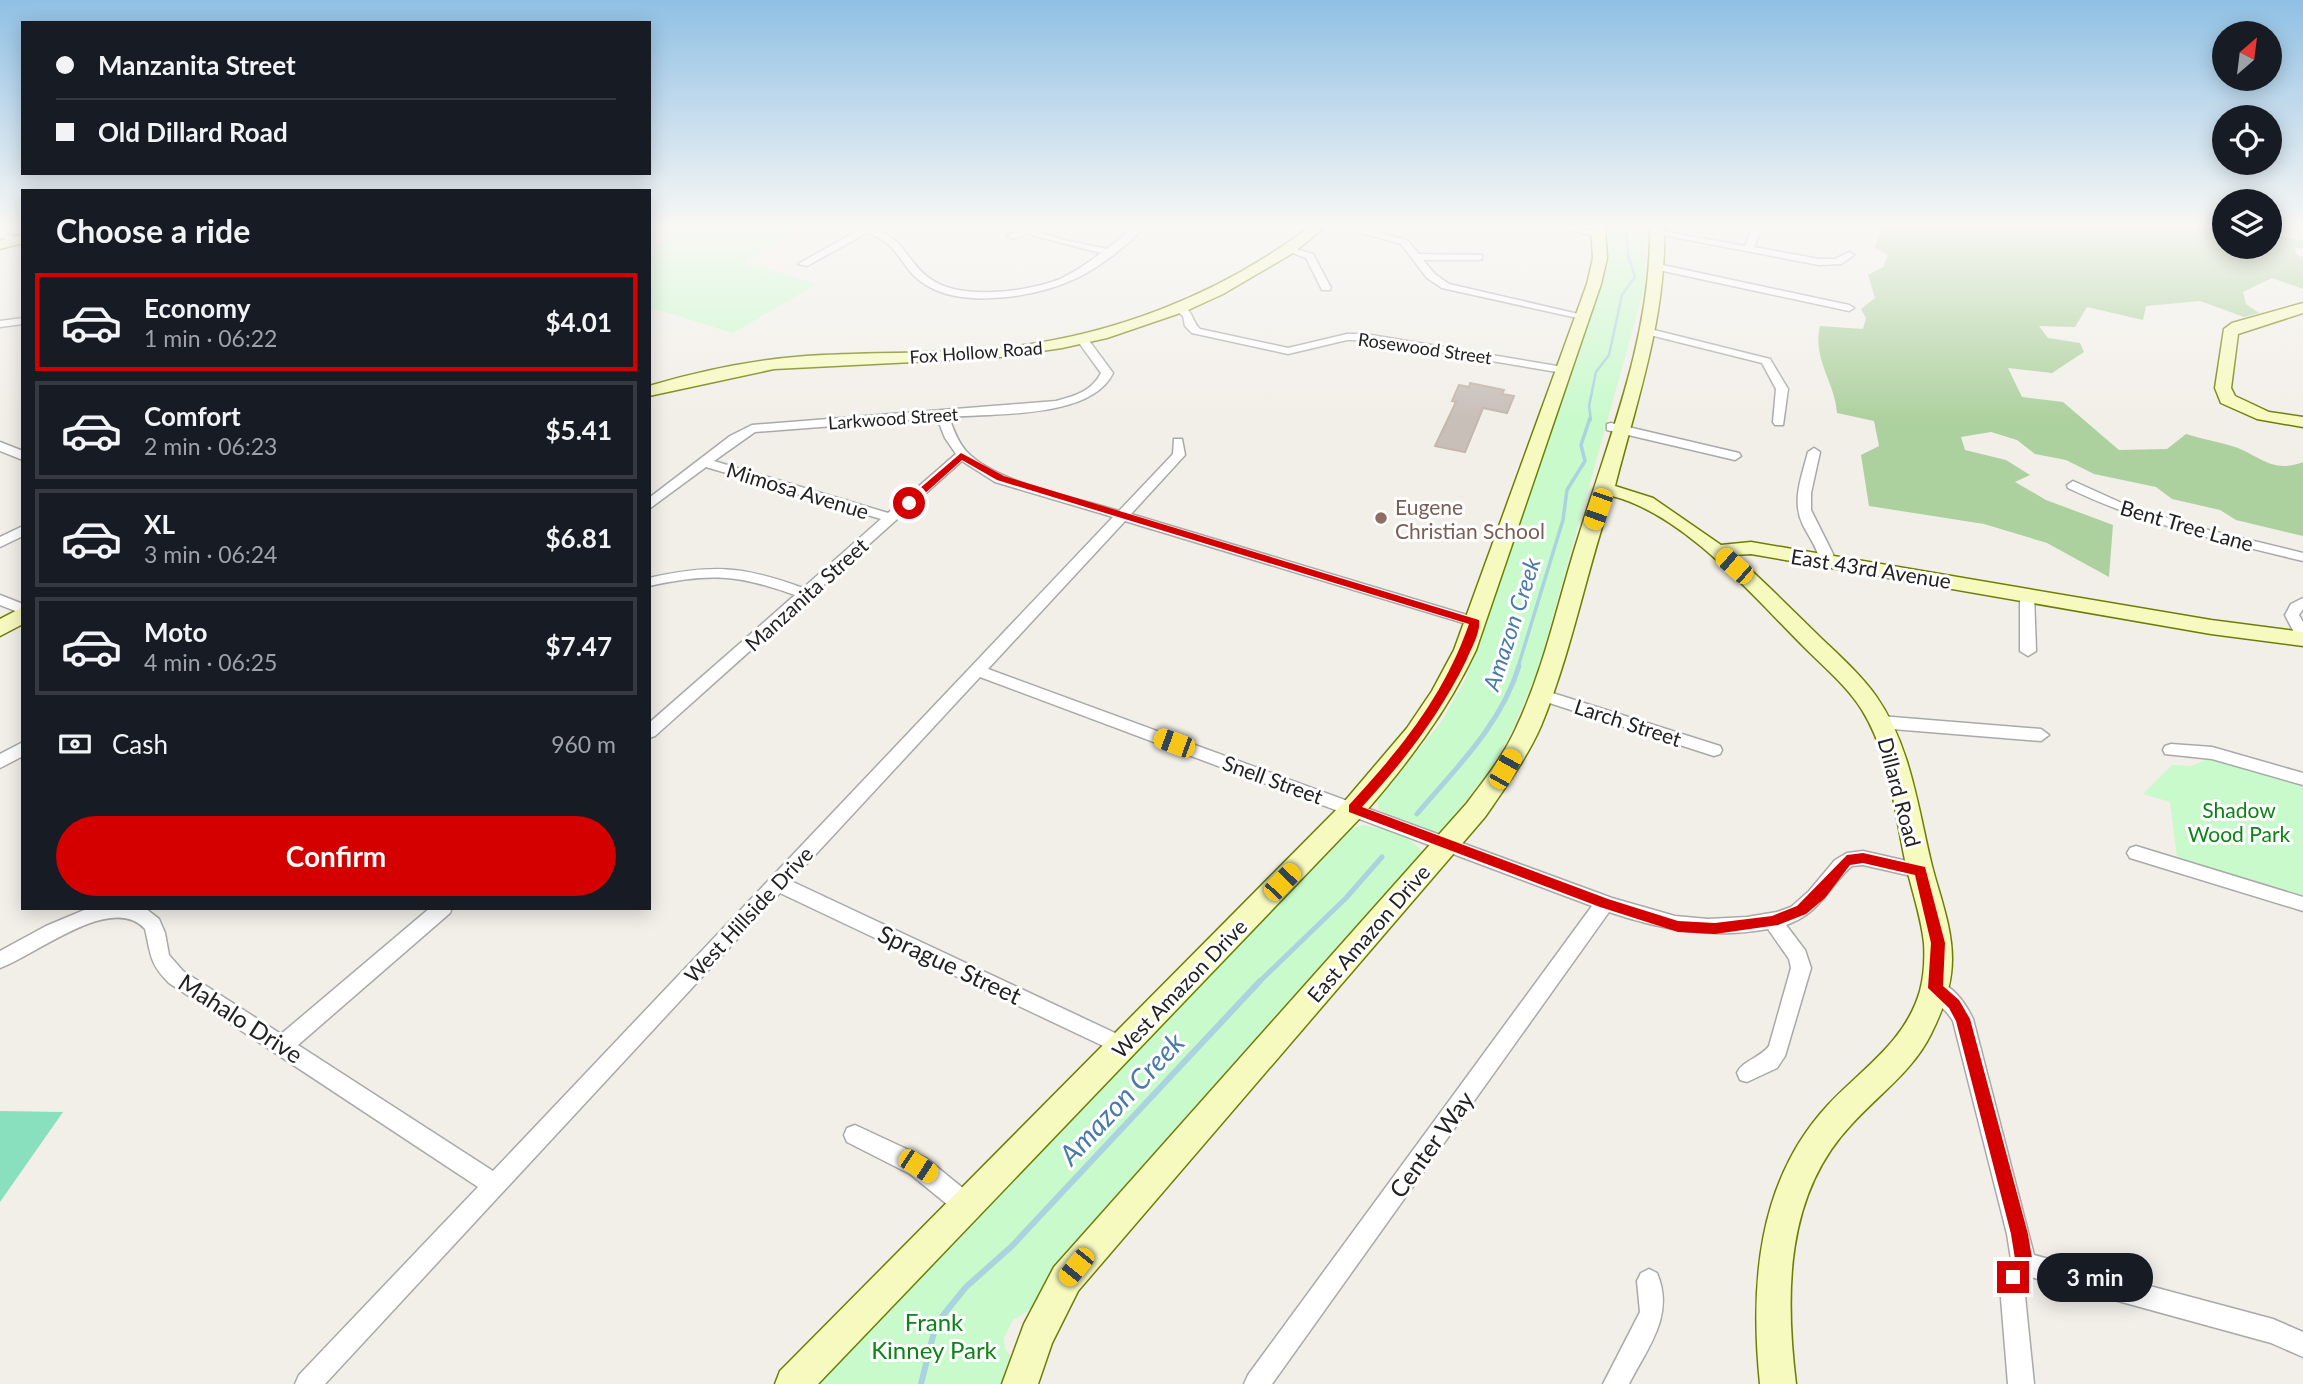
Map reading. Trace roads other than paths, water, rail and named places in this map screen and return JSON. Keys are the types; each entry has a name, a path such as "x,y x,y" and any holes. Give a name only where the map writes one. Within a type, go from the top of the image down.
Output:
{"street":[{"path":"954,291 968,295 1012,291"},
{"name":"Fox Hollow Road","path":"651,390 775,364 1004,353 1083,340 1177,307 1212,291"},
{"path":"1467,291 1582,316"},
{"name":"West Amazon Drive","path":"793,1384 1401,757 1440,702 1465,650 1590,291"},
{"name":"East Amazon Drive","path":"1020,1384 1036,1336 1066,1279 1447,844 1476,810 1505,769 1543,695 1605,489 1616,428 1646,331 1654,291"},
{"path":"1768,291 1849,308"},
{"name":"Rosewood Street","path":"1177,307 1188,315 1190,326 1196,331 1275,349 1294,350 1358,337 1563,370"},
{"path":"2303,308 2245,323 2230,332 2223,388 2227,398 2249,410 2282,420 2303,422"},
{"path":"0,324 21,321"},
{"path":"1646,331 1766,361 1782,390 1779,422"},
{"name":"Larkwood Street","path":"651,503 752,429 1057,405 1094,392 1107,373 1083,340"},
{"path":"942,414 949,437 961,456 1000,478 1475,622"},
{"path":"1616,428 1735,456"},
{"name":"West Hillside Drive","path":"308,1384 1179,455 1178,442"},
{"path":"0,446 21,455"},
{"path":"1814,452 1803,507 1808,522 1822,542 1827,561"},
{"name":"Manzanita Street","path":"651,730 961,456"},
{"name":"Mimosa Avenue","path":"704,462 891,518"},
{"name":"Bent Tree Lane","path":"2073,485 2118,511 2303,557"},
{"name":"Dillard Road","path":"1605,489 1644,500 1716,551 1857,688 1880,722 1938,943 1935,988 1921,1026 1897,1062 1830,1125 1807,1153 1796,1174 1782,1225 1776,1267 1773,1337 1778,1384"},
{"path":"0,543 21,531"},
{"name":"East 43rd Avenue","path":"1716,551 1741,547 2211,627 2303,638"},
{"path":"651,582 698,572 731,570 752,574 807,594"},
{"path":"2027,594 2028,651"},
{"path":"0,600 21,611"},
{"path":"2303,603 2296,607 2292,615 2303,638"},
{"path":"0,629 21,613"},
{"name":"Snell Street","path":"976,670 1659,921 1698,929 1773,922 1801,910 1811,902 1847,860 1863,858 1920,871"},
{"name":"Larch Street","path":"1543,695 1714,750"},
{"path":"1880,722 2041,735"},
{"path":"0,762 21,749"},
{"path":"2171,750 2212,753 2303,779"},
{"path":"2136,853 2303,904"},
{"name":"Sprague Street","path":"777,883 1123,1046"},
{"name":"Center Way","path":"1258,1384 1605,903"},
{"path":"282,1046 441,910"},
{"name":"Mahalo Drive","path":"0,960 65,916 100,913 142,915 156,929 162,961 176,977 495,1185"},
{"path":"1747,1073 1770,1061 1778,1050 1801,968 1798,956 1773,922"},
{"path":"1935,988 1954,1004 1963,1019 2020,1234 2024,1264"},
{"path":"855,1136 918,1166 967,1206"},
{"path":"2024,1264 2273,1331 2303,1345"},
{"path":"2021,1384 2012,1286 2013,1272 2024,1264"},
{"path":"1616,1384 1652,1314 1649,1281"}],"waterway":[{"name":"Amazon Creek","path":"1591,420 1589,406 1596,372 1609,355 1625,291"},
{"name":"Amazon Creek","path":"1518,667 1563,520 1567,490 1585,461 1581,445 1590,418"},
{"name":"Amazon Creek","path":"1417,814 1462,763 1489,727 1501,708 1519,666"},
{"name":"Amazon Creek","path":"1259,982 1346,898 1382,857"},
{"name":"Amazon Creek","path":"921,1384 936,1324 966,1287 1012,1246 1259,982"}],"place":[{"name":"Eugene Christian School","path":"1381,518"}],"park label":[{"name":"Shadow Wood Park","path":"2239,821"},
{"name":"Frank Kinney Park","path":"934,1335"}]}
